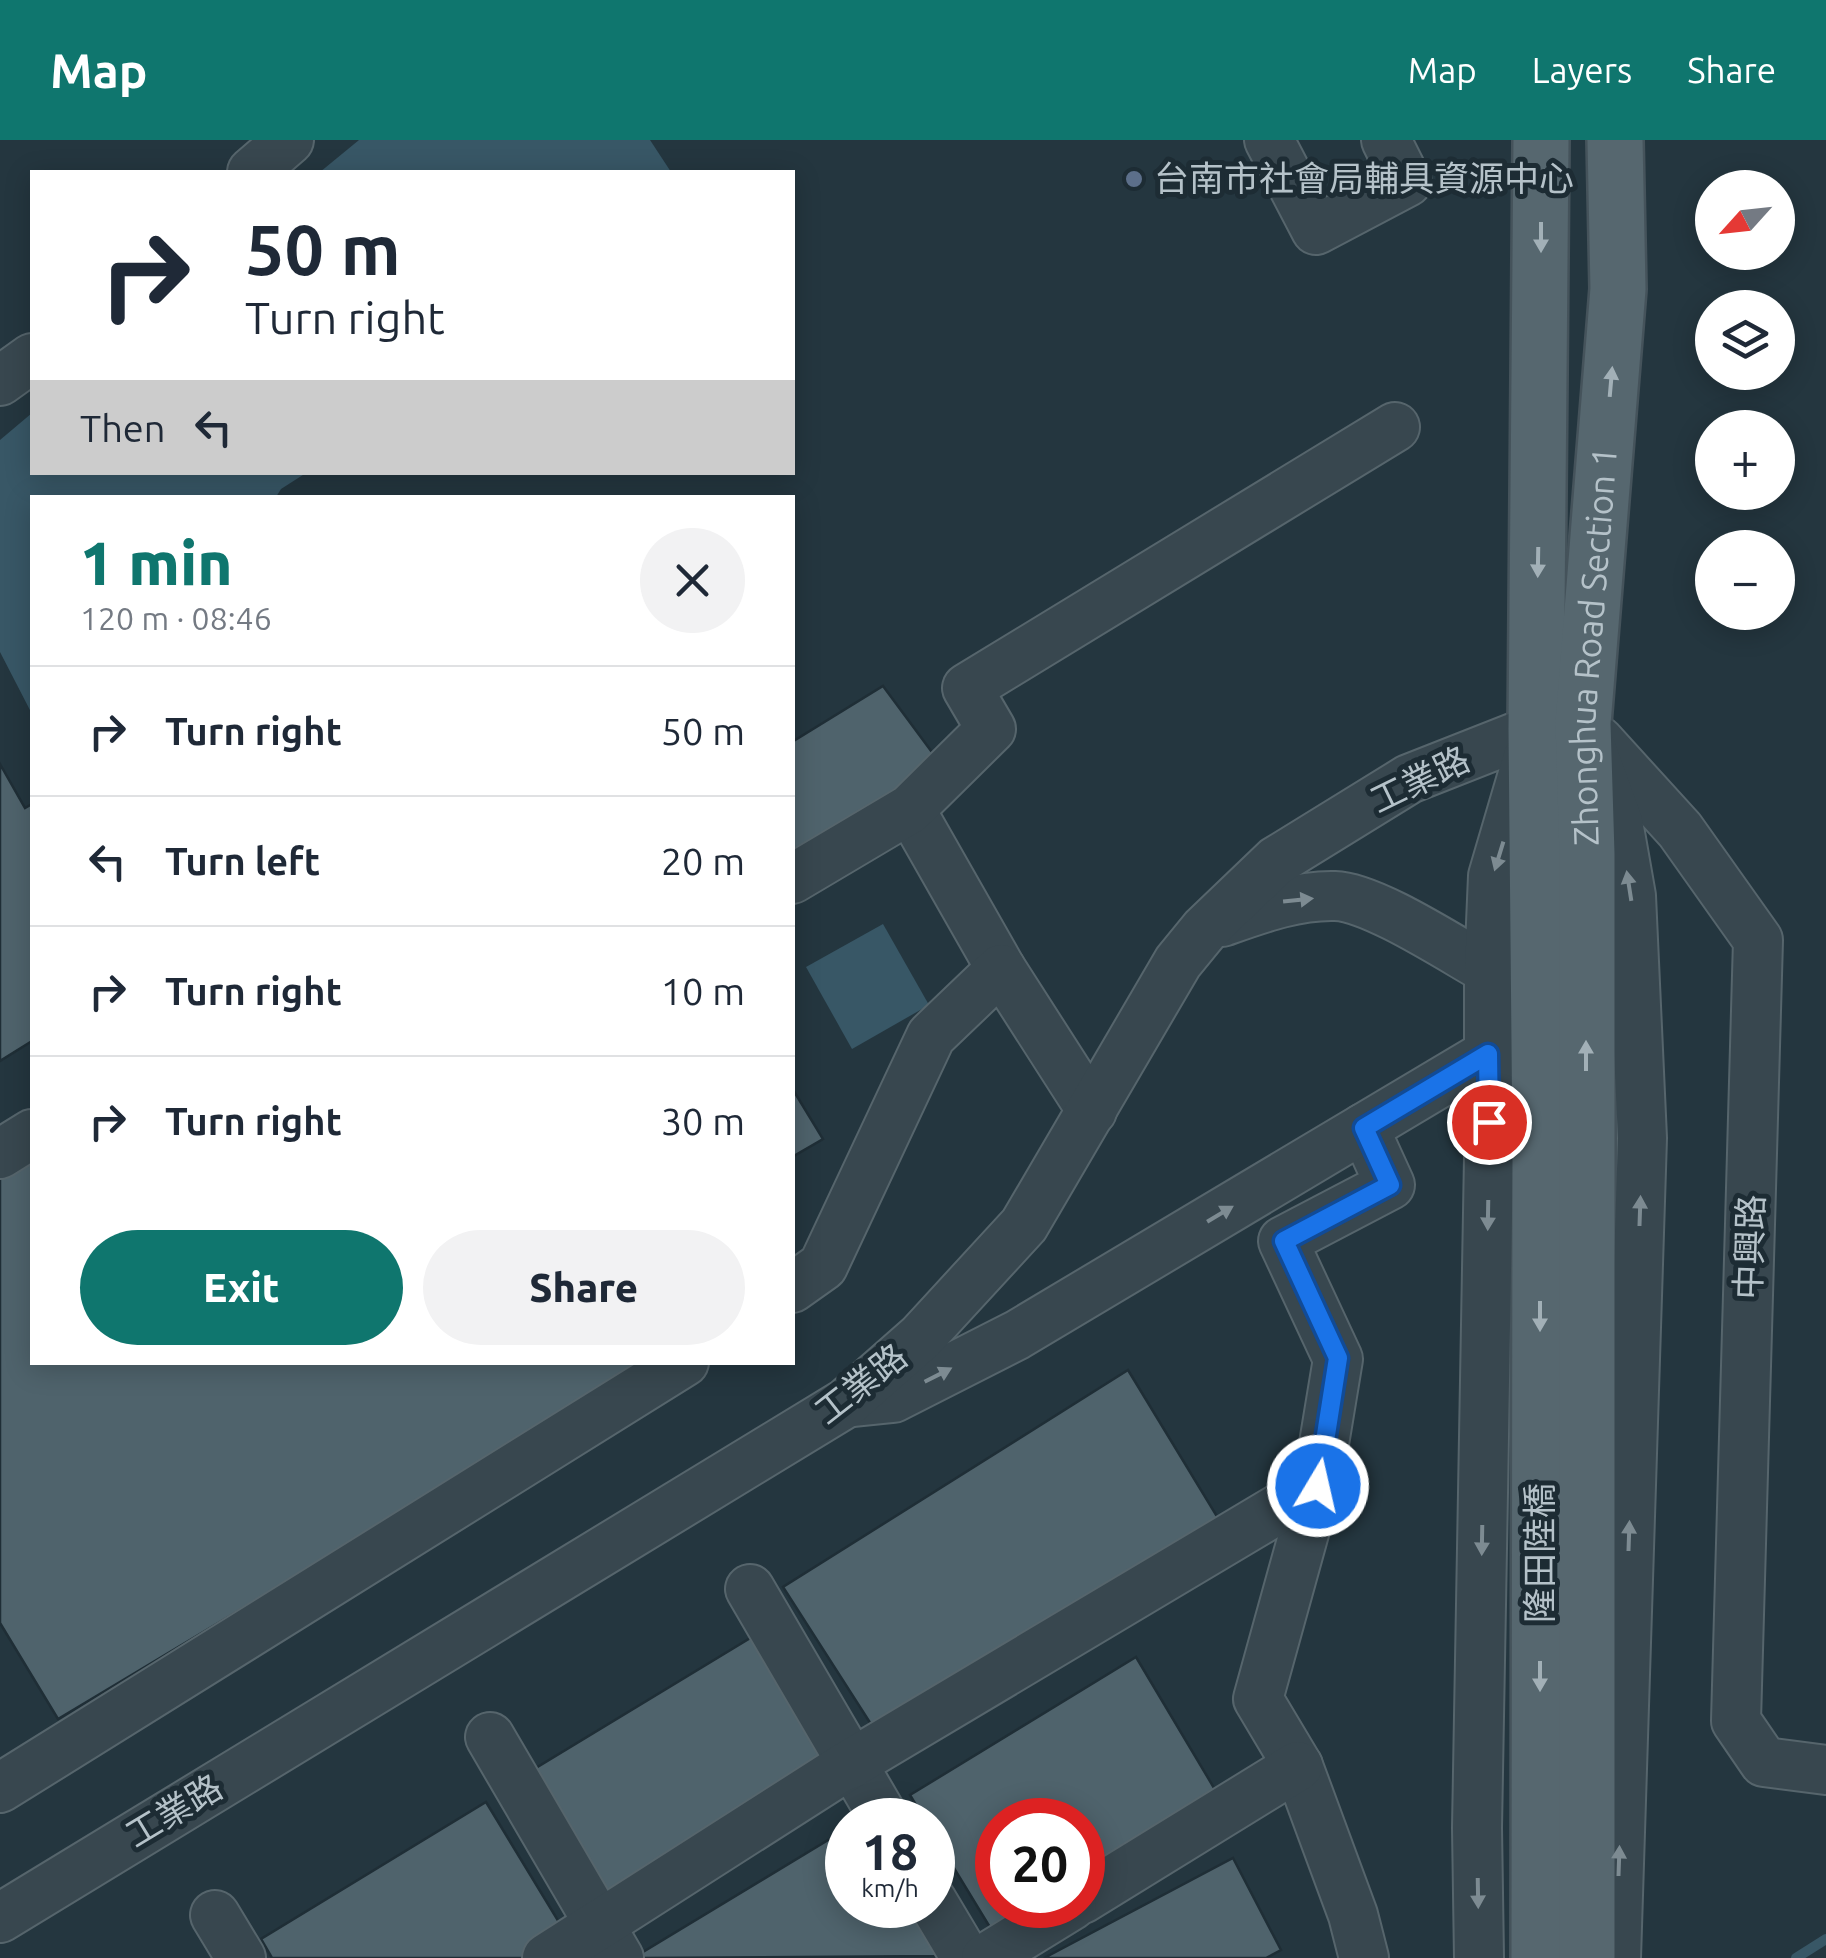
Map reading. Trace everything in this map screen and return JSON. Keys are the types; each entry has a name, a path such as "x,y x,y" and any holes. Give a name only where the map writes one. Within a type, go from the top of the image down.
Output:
{"main road":[{"name":"Zhonghua Road Section 1","path":"1541,140 1560,726 1587,854 1563,1151"},
{"name":"Zhonghua Road Section 1","path":"1560,726 1618,289 1615,140"},
{"name":"隆田陸橋","path":"1540,1958 1563,1151"},
{"name":"隆田陸橋","path":"1563,1151 1586,1958"}],"street":[{"path":"254,170 289,140"},
{"path":"1269,140 1316,230 1408,182 1386,140"},
{"path":"0,381 30,359"},
{"path":"795,878 910,809 991,730 966,688 1396,427"},
{"path":"1479,1958 1477,1828 1493,876 1560,726"},
{"path":"1560,726 1618,822 1631,896 1642,1138 1616,1958"},
{"name":"工業路","path":"0,1918 846,1403 921,1336 1024,1224 1178,962 1205,929 1276,861 1408,780 1560,726"},
{"name":"中興路","path":"1560,726 1680,830 1758,940 1736,1720 1764,1762 1826,1770"},
{"path":"910,809 1002,970 1092,1111"},
{"path":"1205,929 1278,902 1338,896 1393,915 1489,970"},
{"path":"795,1286 823,1266 931,1036 1002,970"},
{"path":"846,1403 893,1398 1017,1335 1488,1054"},
{"path":"1364,1128 1390,1185 1284,1241 1338,1358 1318,1486 1258,1699 1298,1766 1353,1916 1364,1958"},
{"path":"0,1154 30,1135"},
{"path":"6,1769 679,1365"},
{"path":"547,1958 610,1941 852,1763 1318,1486"},
{"path":"750,1589 872,1798"},
{"path":"490,1737 610,1941"},
{"path":"1105,1884 1298,1766"},
{"path":"215,1914 241,1958"},
{"path":"948,1928 966,1958"},
{"path":"986,1958 1035,1928"}],"water":[{"path":"359,140 650,140 670,170 322,170"},
{"path":"30,415 30,475 303,475 277,495 30,495 30,710 0,652 0,440"},
{"path":"883,924 929,1005 852,1049 806,967"}],"building":[{"path":"883,686 940,763 795,855 795,740"},
{"path":"0,764 25,808 30,805 30,1042 0,1061"},
{"path":"795,1093 823,1139 795,1155"},
{"path":"30,1159 30,1365 649,1365 58,1719 0,1623 0,1178"},
{"path":"1128,1370 1221,1523 876,1732 783,1587"},
{"path":"752,1637 833,1772 608,1909 526,1774"},
{"path":"1136,1657 1217,1793 1105,1860 1105,1798 975,1798 975,1903 955,1870 955,1798 910,1795"},
{"path":"486,1802 568,1937 533,1958 272,1958 261,1939"},
{"path":"825,1842 825,1928 923,1928 940,1956 633,1958"},
{"path":"1233,1858 1281,1950 1266,1958 1044,1958"}],"waterway":[{"path":"1796,1958 1826,1939"}],"place":[{"name":"台南市社會局輔具資源中心","path":"1134,179"}],"route":[{"path":"1318,1486 1338,1358 1284,1241 1390,1185 1364,1128 1488,1054 1489,1122"}]}
